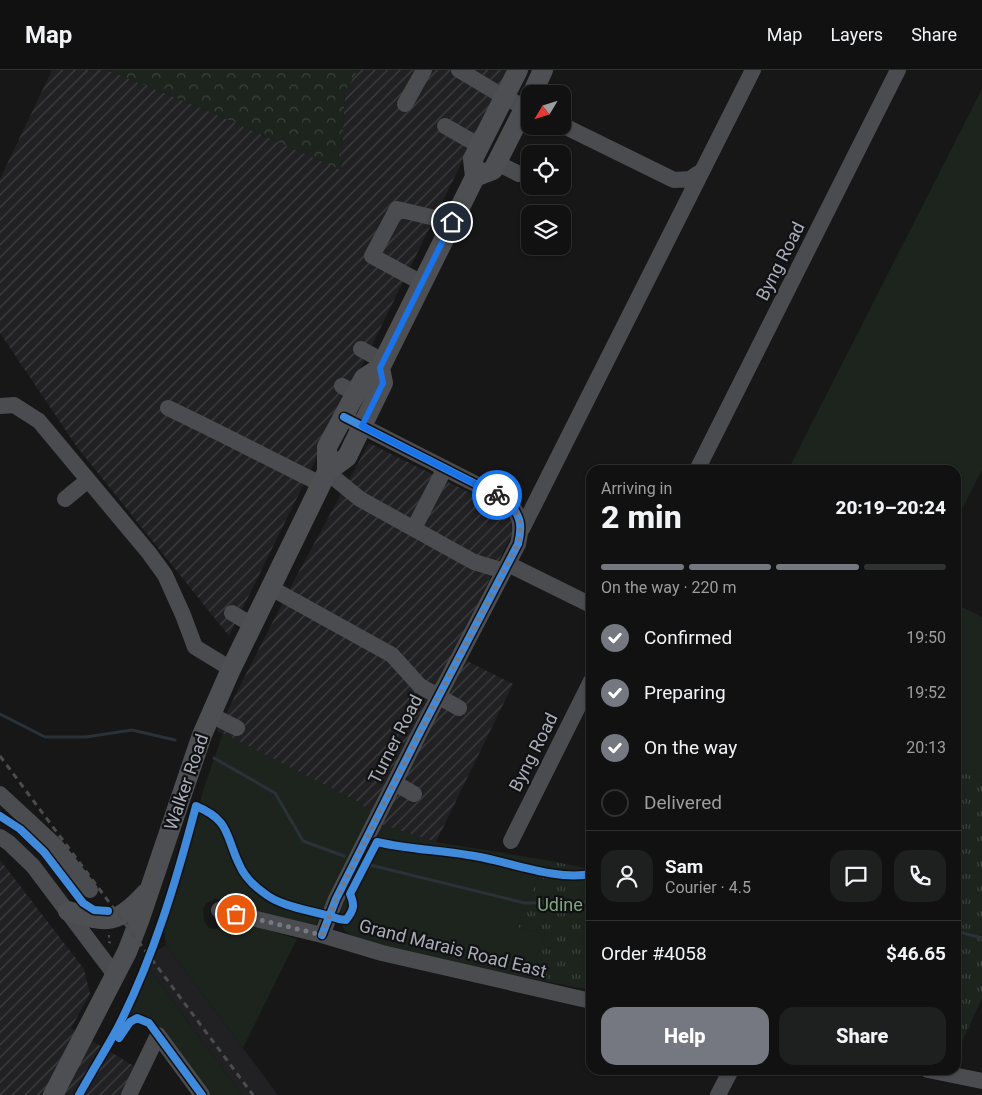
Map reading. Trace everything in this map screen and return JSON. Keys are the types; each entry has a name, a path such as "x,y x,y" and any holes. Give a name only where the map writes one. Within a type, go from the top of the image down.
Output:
{"main road":[{"name":"Walker Road","path":"53,1095 127,952 150,890 187,776 211,715 231,669 324,478 327,447 344,417 349,390 382,364 475,177 473,159 518,70"},
{"path":"536,85 543,70"},
{"path":"475,177 493,170 521,117"},
{"name":"Walker Road","path":"324,478 347,457 383,383 382,364"},
{"path":"68,911 89,918 107,920 118,917 131,909 150,890"}],"street":[{"path":"405,104 424,70"},
{"path":"571,129 674,180 690,179 702,171 753,70"},
{"name":"Byng Road","path":"700,465 898,70"},
{"path":"466,72 504,97 521,100"},
{"path":"445,126 480,146"},
{"path":"497,163 519,174"},
{"name":"Turner Road","path":"322,935 336,899 518,544 522,529 702,171"},
{"path":"422,283 372,256 397,209 452,222"},
{"path":"361,349 382,364"},
{"path":"0,406 14,405 39,421 149,553 165,575 195,647 231,669"},
{"path":"168,408 220,432 263,456 324,478 474,562 506,567 586,603"},
{"path":"344,417 509,501 518,514 522,529"},
{"path":"414,528 445,468"},
{"path":"65,499 88,480"},
{"path":"271,588 392,655 420,686 459,708"},
{"path":"232,614 252,625"},
{"name":"Byng Road","path":"511,840 586,691"},
{"path":"211,715 237,728"},
{"path":"395,783 414,794"},
{"path":"0,794 55,845 90,890"},
{"path":"0,836 9,842 33,866 116,975"},
{"name":"Grand Marais Road East","path":"219,910 322,935 382,953 586,1000"},
{"path":"129,1095 158,1036 202,1095"},
{"path":"718,1095 728,1075"},
{"path":"950,1075 982,1082 975,1095"}],"path":[{"path":"109,935 109,942 115,945"}],"shaded area":[{"path":"52,70 107,70 206,110 341,170 345,91 358,70 510,70 488,109 229,636 77,447 0,333 0,179"},
{"path":"369,443 501,508 511,521 512,534 453,654 513,684 436,842 384,826 360,803 217,731 291,586"},
{"path":"0,860 84,969 90,994 71,1028 137,1068 123,1095 0,1095"},
{"path":"166,945 278,1095 242,1095 148,967 154,952"}],"green space":[{"path":"107,70 358,70 345,91 341,170 206,110"},
{"path":"982,89 982,470 961,511 961,465 791,465"},
{"path":"961,606 982,617 982,781 961,771"},
{"path":"223,733 360,803 372,813 316,925 310,927 228,906 223,901 215,899 207,903 203,909 204,921 209,928 223,928 234,920 297,939 243,1048 166,945 163,924 177,886 203,791"},
{"path":"961,771 982,781 982,998 961,1044"},
{"path":"380,824 436,842 546,860 517,927 545,934 529,978 415,955 358,939 345,931 339,919 342,903"},
{"name":"Udine","path":"546,860 585,868 586,866 586,989 529,978 545,934 517,927"},
{"path":"148,967 242,1095 208,1095 152,1020 142,1014 129,1018 122,1025"}],"waterway":[{"path":"0,714 45,737 86,737 132,730 175,740"},
{"path":"214,758 275,793 303,841 344,856"},
{"path":"370,865 525,903 586,902"},
{"path":"961,932 982,938"}],"railway":[{"path":"0,756 253,1095"}],"cycle path":[{"path":"322,935 336,899 518,544 520,531 520,521 509,501 344,417"},
{"path":"79,1095 117,1029 153,948 172,892 196,806 216,817 221,823 241,868 260,890 280,902 339,919 346,920 351,913 353,901 350,894 377,842 456,853 561,875 586,874"},
{"path":"0,816 20,829 44,852 83,903 94,910 108,911"},
{"path":"119,1038 130,1022 137,1018 149,1023 202,1095"}],"way so far":[{"path":"236,914 322,935 336,899 518,544 522,529 518,514 509,501 497,495"}],"route":[{"path":"452,222 380,368 383,383 362,426 497,495"}]}
